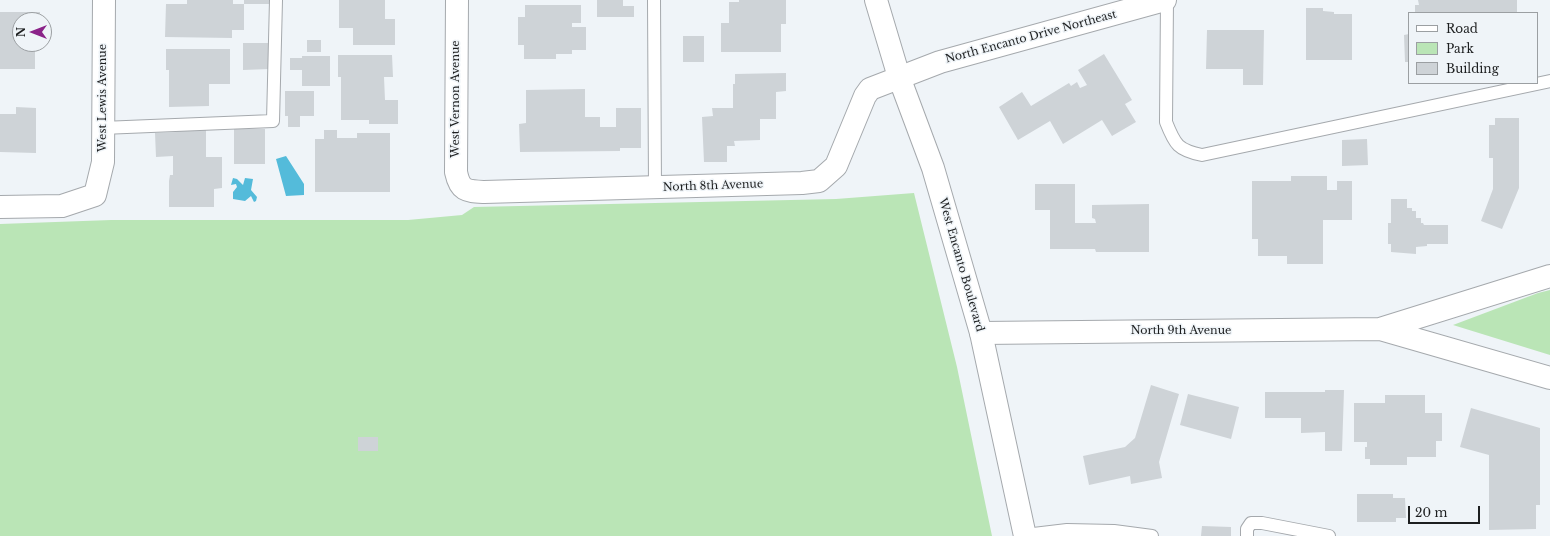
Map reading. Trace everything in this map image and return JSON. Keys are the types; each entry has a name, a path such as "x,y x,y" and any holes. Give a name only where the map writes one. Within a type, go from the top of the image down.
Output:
{"street":[{"name":"West Lewis Avenue","path":"0,208 62,206 95,195 103,162 102,128 104,0"},
{"name":"West Vernon Avenue","path":"457,0 456,172 458,181 462,188 469,191"},
{"name":"West Encanto Boulevard","path":"876,0 899,77 932,168 982,333 1025,536"},
{"name":"North Encanto Drive Northeast","path":"899,77 940,62 1166,0"},
{"name":"North 8th Avenue","path":"469,191 655,188 802,183 819,181 836,166 865,96 870,89 899,77"},
{"name":"North 9th Avenue","path":"1380,329 1550,276"},
{"name":"North 9th Avenue","path":"982,333 1380,329 1550,378"}],"lane":[{"path":"102,128 273,121 276,0"},
{"path":"654,0 655,188"},
{"path":"1166,0 1166,122 1171,136 1184,151 1202,155 1536,84"},
{"path":"1538,84 1550,81"},
{"path":"1247,536 1247,529 1251,523 1262,523 1329,536"},
{"path":"1025,536 1067,530 1114,531 1152,536"}],"green space":[{"path":"914,193 957,367 992,536 0,536 0,224 111,220 408,220 462,215 474,207 836,199"},
{"path":"1550,290 1550,355 1453,325 1538,293"}],"water":[{"path":"286,156 304,184 304,195 286,196 276,159"},
{"path":"233,178 237,179 243,185 245,178 253,179 251,190 257,197 256,201 254,202 251,196 245,201 233,199 233,192 237,187 236,184 231,185"}],"building":[{"path":"187,0 233,0 233,4 244,4 244,30 232,30 232,38 165,37 166,4 187,4"},
{"path":"244,0 270,0 270,4 244,4"},
{"path":"339,0 385,0 385,19 395,19 395,45 353,45 353,28 339,28"},
{"path":"597,0 623,0 623,6 634,6 634,17 597,17"},
{"path":"739,0 786,0 786,24 781,24 781,52 721,52 721,23 729,23 729,2 739,2"},
{"path":"1418,0 1517,0 1517,12 1415,12 1415,5 1419,5"},
{"path":"525,5 581,5 581,23 572,23 572,27 586,27 586,50 572,50 572,54 556,54 556,59 524,59 524,45 518,45 518,17 525,17"},
{"path":"1306,8 1323,8 1323,11 1334,12 1334,14 1352,14 1352,60 1306,60"},
{"path":"0,12 12,12 12,52 35,52 35,69 0,69"},
{"path":"1207,30 1264,30 1263,85 1243,85 1243,69 1206,69"},
{"path":"1408,34 1408,62 1405,62 1404,35"},
{"path":"683,36 704,36 704,62 683,62"},
{"path":"307,40 321,40 321,52 307,52"},
{"path":"243,43 269,43 270,69 243,70"},
{"path":"166,49 230,49 230,84 209,84 209,106 169,107 169,70 166,70"},
{"path":"1104,54 1132,100 1125,104 1136,122 1112,136 1102,120 1063,144 1050,121 1018,140 999,107 1022,92 1031,106 1069,83 1071,86 1077,82 1080,88 1087,85 1078,70"},
{"path":"338,55 392,55 393,77 384,77 385,100 398,100 398,124 369,124 369,120 341,120 341,77 338,77"},
{"path":"302,56 330,56 330,86 302,86 302,70 290,70 290,58 302,58"},
{"path":"786,73 786,91 776,92 776,119 760,119 760,140 734,141 735,146 727,146 727,162 704,162 702,117 713,116 712,108 733,108 733,84 735,84 735,74"},
{"path":"585,89 585,117 600,117 600,127 616,127 616,108 641,108 641,148 620,148 620,151 520,152 519,124 526,123 526,90"},
{"path":"285,91 314,91 314,116 300,116 300,127 288,127 288,116 285,116"},
{"path":"16,107 36,108 36,153 0,152 0,114 16,114"},
{"path":"1495,118 1519,118 1519,188 1502,229 1481,221 1493,189 1493,158 1489,158 1489,125 1495,125"},
{"path":"206,129 206,157 222,157 222,188 214,189 214,207 169,207 169,181 170,175 173,175 173,156 156,157 155,133 177,132 177,130"},
{"path":"234,129 265,129 265,164 234,164"},
{"path":"324,130 337,130 337,138 357,138 357,133 390,133 390,192 315,192 315,139 324,139"},
{"path":"1367,139 1368,165 1342,166 1342,140"},
{"path":"1291,176 1327,176 1327,190 1337,190 1337,181 1352,181 1352,220 1323,220 1323,264 1287,264 1287,256 1258,256 1258,239 1252,239 1252,181 1291,181"},
{"path":"1035,184 1075,184 1075,223 1096,223 1095,219 1092,218 1092,205 1149,204 1149,252 1096,252 1095,249 1050,249 1050,210 1035,210"},
{"path":"1391,199 1407,199 1407,208 1412,208 1412,211 1416,211 1416,218 1421,218 1421,223 1424,225 1448,225 1448,244 1427,244 1427,246 1416,247 1416,254 1391,252 1391,244 1388,244 1388,223 1391,223"},
{"path":"1151,385 1179,394 1159,462 1162,478 1131,484 1130,476 1089,485 1083,456 1125,447 1135,438"},
{"path":"1325,390 1344,390 1342,451 1325,451 1325,432 1301,433 1301,418 1265,418 1265,392 1325,392"},
{"path":"1188,394 1239,407 1231,439 1180,425"},
{"path":"1385,395 1425,395 1425,413 1442,413 1442,441 1436,441 1436,457 1407,457 1407,465 1370,465 1370,459 1365,459 1365,447 1367,447 1367,442 1354,442 1354,403 1385,403"},
{"path":"1471,408 1540,428 1540,505 1536,505 1536,529 1489,530 1489,455 1460,447"},
{"path":"358,437 378,437 378,451 358,451"},
{"path":"1357,494 1393,494 1393,498 1405,498 1406,518 1396,518 1396,522 1357,522"},
{"path":"1202,526 1231,527 1231,536 1201,536"}]}
